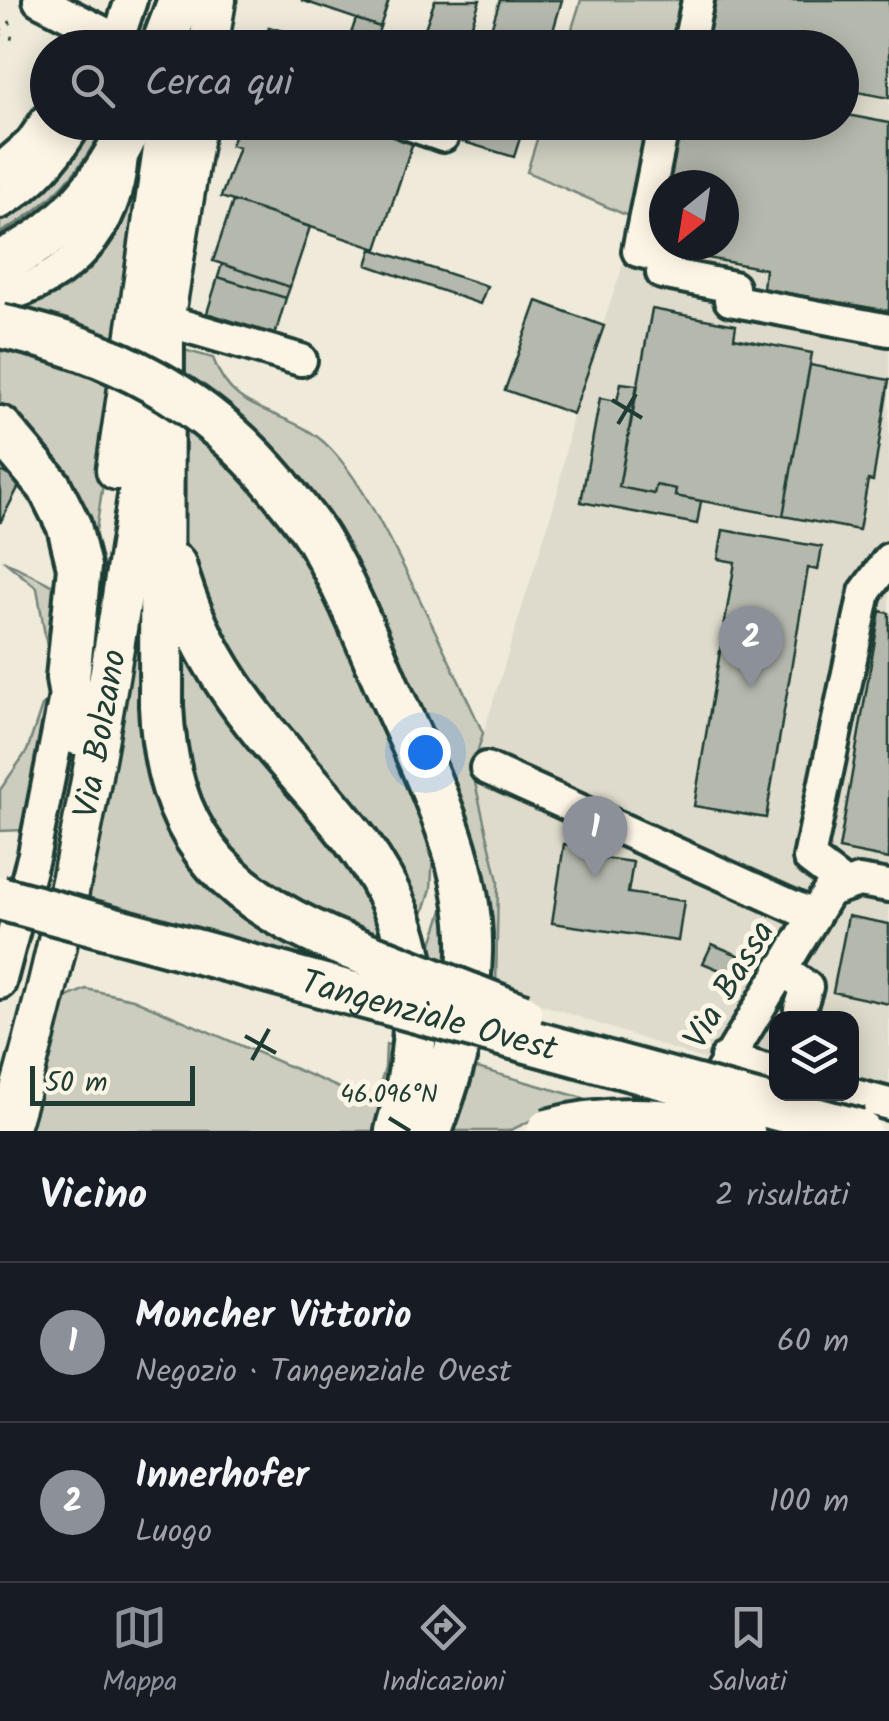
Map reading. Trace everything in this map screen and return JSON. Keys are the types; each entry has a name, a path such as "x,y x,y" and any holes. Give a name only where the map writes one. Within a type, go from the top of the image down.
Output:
{"highway":[{"path":"170,30 183,0"},
{"path":"0,262 59,228 123,140"},
{"path":"163,325 163,749 185,822 231,884 266,910 331,940 776,1105"},
{"path":"0,326 90,349 183,395 250,452 318,539 355,611 444,821 462,884 471,950 452,1072 430,1131"},
{"path":"0,428 49,486 69,526 79,567 68,678 77,733"},
{"path":"164,526 183,596 203,646 230,689 338,816 384,880 400,913 416,976 416,1014 413,1072 397,1131"},
{"name":"Tangenziale Ovest","path":"0,898 776,1105 859,1131"},
{"name":"Tangenziale Ovest","path":"0,924 776,1105"},
{"path":"416,1014 452,1072"},
{"path":"548,1131 583,1121 657,1118 743,1131"}],"main road":[{"path":"180,30 183,0"},
{"path":"211,30 216,0"},
{"name":"Via Bolzano","path":"0,1070 31,960 77,733 165,140"},
{"name":"Via Bolzano","path":"8,1131 56,964 96,773 193,140"}],"street":[{"path":"110,30 131,0"},
{"path":"692,30 698,0"},
{"path":"23,10 40,1 85,30"},
{"path":"0,170 32,140"},
{"path":"0,203 25,188 55,158 66,140"},
{"path":"0,298 46,282 88,249 106,220 127,140"},
{"path":"660,140 638,251 665,258 662,273 733,286 730,300 889,330"},
{"path":"163,325 302,360"},
{"path":"889,560 866,592 809,858 842,883 889,886"},
{"path":"0,983 40,821 68,678"},
{"path":"486,768 812,914"},
{"path":"40,821 67,785"},
{"name":"Via Bassa","path":"688,1131 726,1058 812,914 829,891 842,883"},
{"path":"781,970 807,986 800,1009"},
{"path":"726,1058 776,1105"},
{"path":"859,1096 889,1104"}],"path":[{"path":"17,39 0,32 23,10"}],"shaded area":[{"path":"581,0 686,0 680,30 572,30"},
{"path":"686,0 889,0 889,1120 828,1101 859,1101 859,1011 769,1011 769,1082 496,989 499,947 472,770 557,495 573,414 621,271 646,140 859,140 859,30 680,30"},
{"path":"74,140 112,140 87,180 0,252 0,217"},
{"path":"146,140 153,140 121,351 0,317 134,160"},
{"path":"537,140 644,140 628,216 527,172"},
{"path":"0,338 119,374 92,558 0,415"},
{"path":"177,348 213,358 234,392 314,434 330,448 366,498 419,597 483,733 472,770 498,881 496,992 477,985 349,575 176,381"},
{"path":"175,407 308,541 434,831 431,889 414,942 240,687 181,551"},
{"path":"153,490 166,802 403,996 82,909"},
{"path":"3,560 65,592 58,662 48,653 37,588"},
{"path":"172,603 339,837 397,954 257,893 184,794"},
{"path":"56,691 25,830 0,831 0,790 27,751 42,706"},
{"path":"449,892 455,976 425,965"},
{"path":"86,989 133,999 374,1103 385,1068 386,1044 402,1048 384,1131 21,1131 60,1000"},
{"path":"463,1064 611,1106 534,1119 509,1131 442,1131"}],"building":[{"path":"301,0 389,0 380,27"},
{"path":"435,0 480,0 470,30 424,30"},
{"path":"500,0 562,0 553,30 491,30"},
{"path":"713,0 889,0 889,98 859,92 859,30 708,30"},
{"path":"356,19 380,27 379,30 352,30"},
{"path":"859,117 889,123 889,311 763,289 765,269 718,260 739,260 739,170 663,170 668,140 859,140"},
{"path":"233,140 414,140 377,249 221,197 239,147 231,145"},
{"path":"457,140 519,140 514,157"},
{"path":"233,201 310,227 290,287 213,261"},
{"path":"372,249 487,286 480,304 367,265"},
{"path":"222,264 290,287 286,298 218,277"},
{"path":"218,277 286,298 275,335 207,313"},
{"path":"537,301 604,326 573,414 505,390"},
{"path":"652,309 736,325 734,338 812,353 783,516 675,496 676,489 656,485 654,494 619,487"},
{"path":"810,365 889,380 873,481 868,480 859,530 783,516"},
{"path":"621,383 637,385 619,487 654,494 656,485 676,489 675,496 701,501 697,524 581,502 600,398 617,401"},
{"path":"0,471 21,482 0,523"},
{"path":"723,530 822,547 818,570 808,568 766,818 694,806 735,562 718,559"},
{"path":"880,611 889,613 889,859 839,849"},
{"path":"564,844 597,849 596,857 633,862 628,893 684,901 678,941 552,923"},
{"path":"848,916 889,924 889,1004 833,992"},
{"path":"712,944 757,963 752,976 742,971 739,978 703,963"}],"waterway":[{"path":"0,235 50,201 76,173 98,140"}],"place":[{"name":"Innerhofer","path":"751,688"},
{"name":"Moncher Vittorio","path":"595,878"}]}
